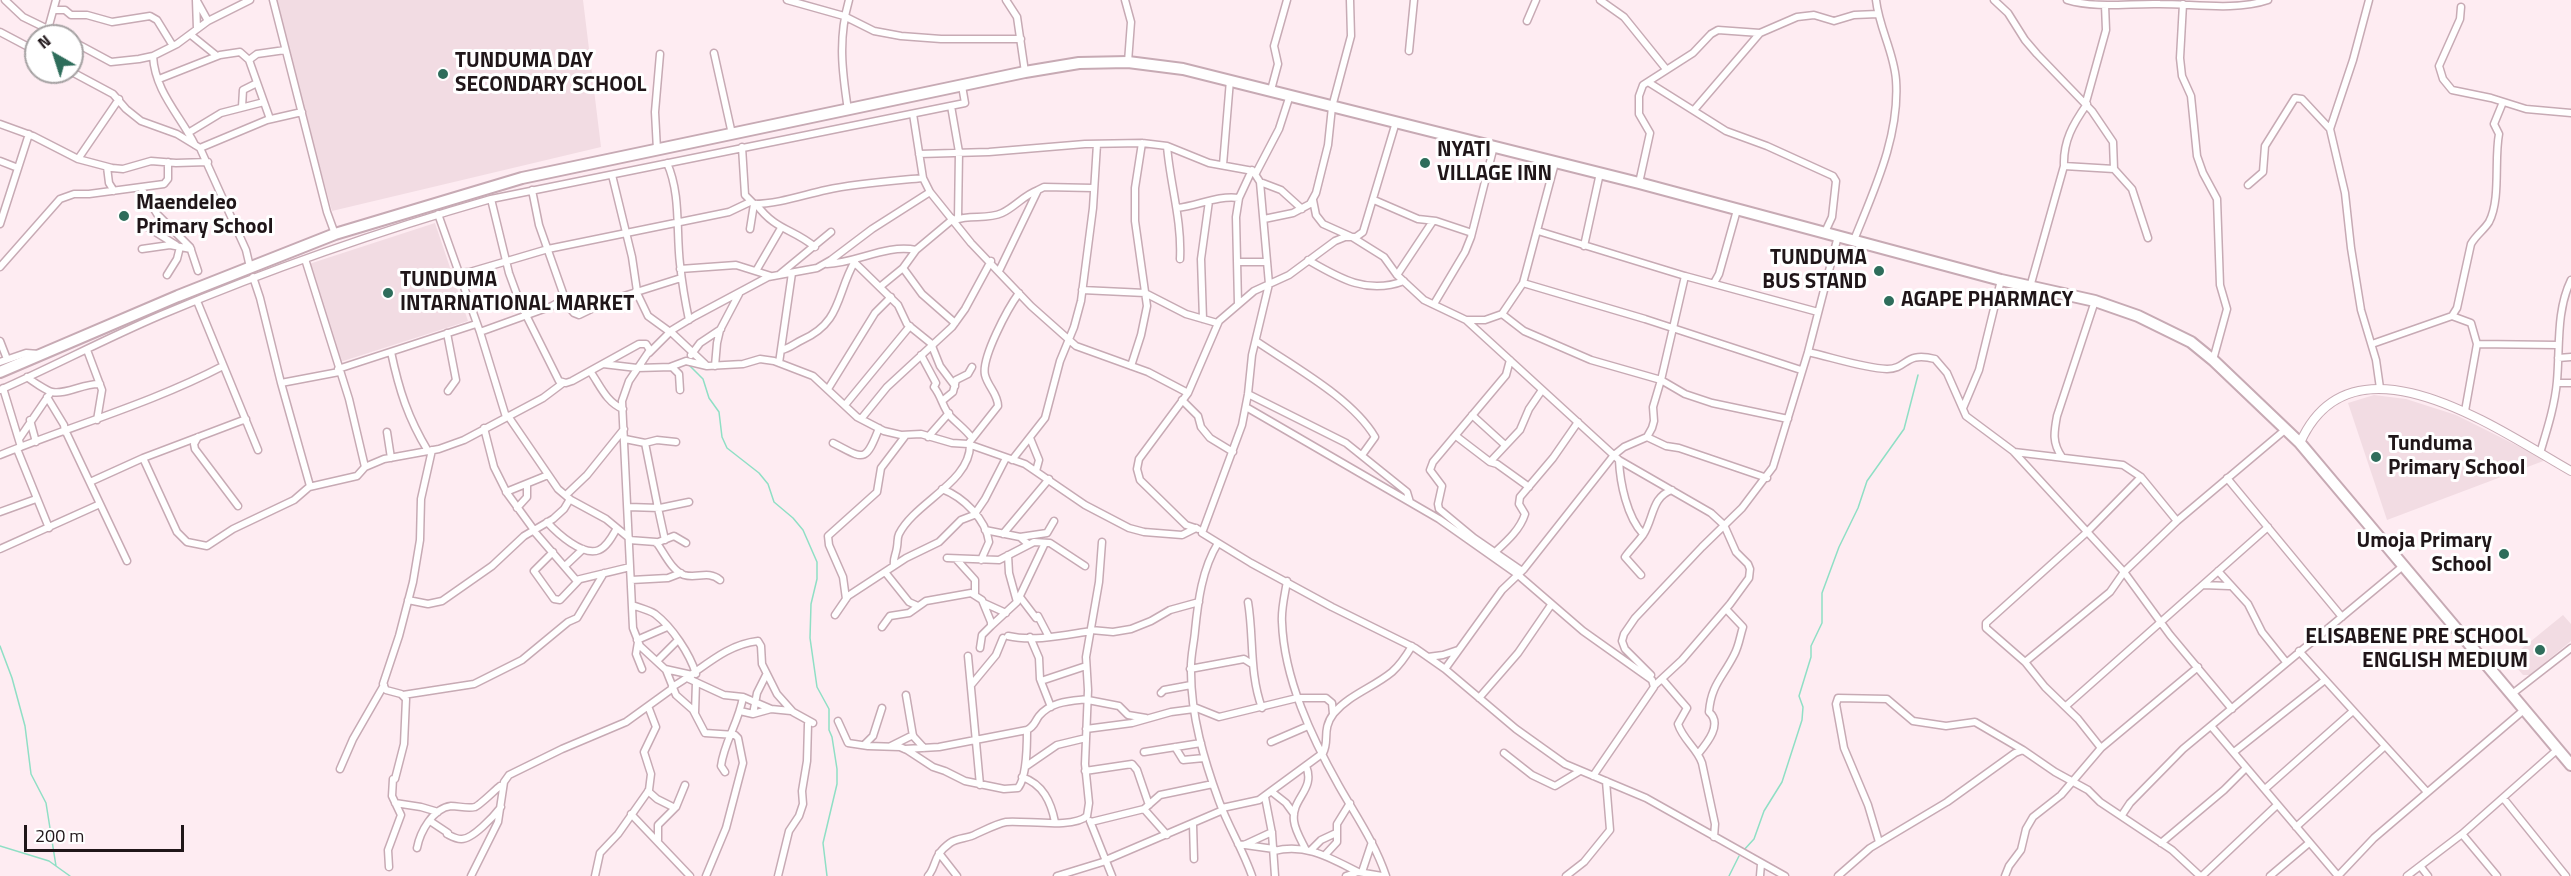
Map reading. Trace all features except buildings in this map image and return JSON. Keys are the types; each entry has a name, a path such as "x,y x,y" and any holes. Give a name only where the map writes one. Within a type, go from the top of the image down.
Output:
{"highway":[{"path":"0,372 41,354 180,302 335,234 526,177 1026,72 1079,63 1128,62 1183,69 1639,183 2001,280 2095,301 2138,316 2180,337 2213,360 2300,443 2571,765"}],"street":[{"path":"5,0 23,17 38,24"},
{"path":"50,24 56,0"},
{"path":"196,0 208,21"},
{"path":"196,0 197,29"},
{"path":"84,48 105,60 116,63 153,56 191,35 208,21 250,0"},
{"path":"273,0 327,212 335,234"},
{"path":"787,0 844,16 874,31 901,36 941,39 1021,39"},
{"path":"848,110 841,64 841,39 849,0"},
{"path":"1006,0 1017,17 1026,72"},
{"path":"1125,0 1131,22 1128,62"},
{"path":"1271,90 1278,64 1275,46 1287,0"},
{"path":"1350,0 1351,36 1332,107 1325,161 1313,200 1316,216 1323,224 1352,237 1384,257 1397,275 1418,295 1466,320 1617,458 1711,513 1724,525 1736,552 1745,559 1750,569 1746,583 1726,609 1682,660 1654,685 1593,776"},
{"path":"1409,51 1414,0"},
{"path":"1527,21 1536,0"},
{"path":"1854,240 1881,170 1895,111 1896,81 1892,57 1878,14 1876,0"},
{"path":"1994,0 2008,12 2025,40 2037,54 2086,103 2114,142 2114,169 2132,189 2148,238"},
{"path":"2067,0 2105,6 2234,5 2268,0"},
{"path":"2330,129 2353,60 2368,0"},
{"path":"1604,1 1624,17 1666,69"},
{"path":"2183,4 2180,58 2182,76 2191,96 2197,156 2217,199 2220,285 2227,309 2213,360"},
{"path":"2030,287 2064,166 2067,137 2086,103 2106,30 2105,6"},
{"path":"2461,6 2460,19 2439,66 2443,79 2452,90 2526,109 2571,113"},
{"path":"54,10 65,10 72,15 87,15 112,22 150,16 157,20 173,46"},
{"path":"1694,110 1760,33 1797,17 1814,15 1834,21 1854,15 1878,14"},
{"path":"1639,183 1650,133 1639,114 1640,89 1666,69 1693,53 1711,34 1719,30 1760,33"},
{"path":"0,32 24,45"},
{"path":"191,35 217,56"},
{"path":"249,60 261,53 285,50"},
{"path":"159,79 217,56 240,52 249,60 270,119"},
{"path":"714,53 732,134"},
{"path":"657,150 655,112 660,54"},
{"path":"153,56 159,79 172,110 208,162 246,250 261,298 281,383 310,486"},
{"path":"84,78 105,88 141,121 177,134 198,147"},
{"path":"1224,165 1230,80"},
{"path":"1648,82 1726,131 1767,146 1833,176 1836,181 1832,217 1825,232"},
{"path":"242,107 243,90 256,83"},
{"path":"180,302 197,301 251,272 305,259 438,214 491,199 964,103 962,86"},
{"path":"1238,304 1235,229 1239,198 1279,129 1290,95"},
{"path":"2248,184 2263,172 2265,146 2295,98 2302,99 2330,129 2345,193 2361,310 2372,344 2380,388"},
{"path":"78,159 119,99"},
{"path":"188,133 221,113 264,102"},
{"path":"2372,344 2452,316 2457,308 2471,244 2476,235 2488,224 2492,211 2499,134 2494,124 2504,102"},
{"path":"951,106 959,152 955,219"},
{"path":"198,147 270,119 302,112"},
{"path":"913,114 923,178 930,192 955,219 971,243 1019,292 1069,340 1081,348 1163,378 1188,393"},
{"path":"1396,122 1364,232 1335,241 1289,275 1254,291 1217,323 1188,393 1146,447 1139,459 1137,476 1146,488 1186,525 1199,529 1204,535 1357,621 1412,646 1445,669 1557,759 1646,798 1785,876"},
{"path":"0,124 28,134 78,159 107,167 118,169 151,161 208,162"},
{"path":"0,224 28,134"},
{"path":"603,364 637,368 670,367 687,361 707,366 743,364 760,359 778,363 813,376 861,419 887,432 906,435 921,434 952,443 970,442 1036,471 1079,501 1129,528 1144,532 1182,535 1199,529 1233,452 1246,407 1249,370 1269,284 1260,182 1254,172 1209,163 1167,146 1142,143 919,154"},
{"path":"1131,366 1146,314 1136,221 1135,188 1142,143"},
{"path":"835,615 846,599 894,565 939,542 961,520 975,514 1009,459 1030,438 1045,417 1082,291 1093,208 1097,144"},
{"path":"1167,146 1168,170 1177,208 1180,259"},
{"path":"1434,304 1465,252 1494,146"},
{"path":"742,147 744,188 753,203 771,223 804,238 815,247"},
{"path":"0,161 18,168"},
{"path":"0,267 60,199 74,194 141,188 167,182 168,162"},
{"path":"667,163 672,174 681,278 689,320"},
{"path":"1466,320 1485,320 1502,314 1523,283 1554,163"},
{"path":"2064,166 2114,169"},
{"path":"107,167 109,183 114,191"},
{"path":"1584,246 1600,173"},
{"path":"612,175 637,291 648,316 670,332 707,366"},
{"path":"526,177 539,225 563,293 563,300 574,313 579,315 637,291 681,278"},
{"path":"458,273 470,272 548,249 729,212 753,203 804,197 870,182 923,178"},
{"path":"1260,182 1281,190 1302,209"},
{"path":"881,286 903,268 916,250 955,219 1002,213 1044,187 1093,188"},
{"path":"141,188 157,214 191,249 198,271"},
{"path":"999,271 1038,190"},
{"path":"823,264 930,192"},
{"path":"1177,208 1215,198 1239,198"},
{"path":"491,199 507,261 525,315 557,379 563,383"},
{"path":"1264,219 1293,213 1313,200"},
{"path":"1374,200 1418,219 1433,221 1472,233"},
{"path":"1203,319 1201,259 1209,201"},
{"path":"750,229 753,203"},
{"path":"1714,283 1719,274 1737,210"},
{"path":"438,214 507,416 548,475 568,497 606,519 629,539 656,543 675,536 686,543"},
{"path":"1397,275 1433,221"},
{"path":"144,225 179,247"},
{"path":"353,228 358,242"},
{"path":"756,271 781,228"},
{"path":"1538,231 1685,276 1818,312"},
{"path":"706,876 726,828 743,763 738,738 732,735 705,733 695,714 679,700 665,669 638,641 633,628 623,392 637,368 670,332 776,275 815,247 831,232"},
{"path":"1654,685 1652,676 1625,649 1622,641 1624,634 1635,618 1742,508 1767,478 1775,461 1808,352 1838,235"},
{"path":"142,249 156,246 191,249"},
{"path":"167,275 177,259 179,247"},
{"path":"680,269 736,265 776,275 823,264 854,261 890,249 916,250"},
{"path":"305,259 349,399 365,467"},
{"path":"1308,260 1343,280 1366,286 1387,287 1404,281"},
{"path":"854,261 901,308 904,320 932,345 940,366 955,386"},
{"path":"782,350 813,336 825,326 841,298 845,281 854,261"},
{"path":"861,419 887,387 955,323 991,261"},
{"path":"1238,262 1267,261"},
{"path":"903,268 922,294 955,323"},
{"path":"778,363 782,350 792,273"},
{"path":"1445,669 1502,590 1520,573 1624,447 1647,437 1654,422 1653,407 1674,330 1685,276"},
{"path":"1963,409 1979,370 2001,280"},
{"path":"2540,453 2557,383 2557,345 2561,315 2571,280"},
{"path":"1523,283 1801,370"},
{"path":"1082,291 1145,293 1182,312 1217,323"},
{"path":"969,455 970,442 998,406 997,397 985,376 984,366 1019,292"},
{"path":"715,366 721,329 739,293"},
{"path":"828,389 875,313 891,297"},
{"path":"480,332 563,300"},
{"path":"197,301 258,450"},
{"path":"2062,457 2056,448 2053,435 2057,416 2095,301"},
{"path":"49,528 36,499 2,389 87,350 159,310"},
{"path":"1502,314 1524,331 1609,367 1661,380 1685,394 1712,403 1788,419"},
{"path":"2452,316 2471,323 2476,344 2465,411"},
{"path":"281,383 338,370 476,324"},
{"path":"681,325 684,344"},
{"path":"845,405 910,326"},
{"path":"687,361 700,344 721,329"},
{"path":"447,333 456,380 448,391"},
{"path":"0,340 1,351 7,359"},
{"path":"1256,341 1305,373 1353,410 1376,437 1362,455"},
{"path":"143,458 177,532 187,542 207,546 233,529 294,500 310,486 357,476 365,467 464,440 543,398 563,383 572,381 639,344 646,344 649,353"},
{"path":"2476,344 2557,345"},
{"path":"87,350 100,384 97,420"},
{"path":"0,362 26,352 41,354"},
{"path":"340,769 353,739 384,686 408,600 420,540 421,499 430,451 411,423 391,352"},
{"path":"1808,352 1885,369 1899,366 1917,356 1935,358 1947,373 1966,416 2013,452 2124,572 2160,622 2232,709"},
{"path":"921,355 949,414 970,442"},
{"path":"2558,358 2571,357"},
{"path":"1510,360 1506,375 1431,467 1431,473 1442,486 1439,509 1520,573 1551,605 1654,685"},
{"path":"0,455 97,420 198,379 223,366"},
{"path":"670,367 676,369 679,375 680,390"},
{"path":"942,401 953,392 957,380 968,374 972,367"},
{"path":"590,371 605,394 614,404 623,409"},
{"path":"27,377 49,395 127,561"},
{"path":"2557,383 2571,383"},
{"path":"19,439 49,395 86,384 100,384"},
{"path":"2300,443 2307,426 2340,397 2360,390 2380,388 2415,393 2465,411 2571,471"},
{"path":"1490,462 1520,429 1529,409 1542,390"},
{"path":"1248,394 1332,436 1362,455 1407,492 1410,502"},
{"path":"1182,400 1198,416 1201,427 1210,438 1233,452"},
{"path":"1246,407 1440,519 1520,573"},
{"path":"928,436 949,414"},
{"path":"1472,415 1505,445"},
{"path":"90,482 143,458 246,419"},
{"path":"30,420 36,442"},
{"path":"1494,553 1520,526 1525,514 1518,501 1578,422"},
{"path":"484,428 489,452 506,492 533,530 571,576 579,580"},
{"path":"833,443 860,456 869,451 879,428"},
{"path":"408,600 428,604 442,601 492,566 533,530 564,509 568,497 624,429"},
{"path":"2025,662 2102,600 2117,585 2124,572 2177,521 2286,429"},
{"path":"387,432 392,458"},
{"path":"846,599 843,577 829,545 828,536 877,492 881,468 906,435"},
{"path":"1456,436 1490,462 1497,464 1529,487"},
{"path":"198,437 194,444 195,449 238,506"},
{"path":"1647,437 1666,446 1679,448 1767,478"},
{"path":"1030,438 1039,460 1036,471"},
{"path":"625,439 645,443 657,440 676,442"},
{"path":"645,443 665,540"},
{"path":"894,565 900,531 934,495 955,477 969,455 981,447"},
{"path":"2013,452 2122,465 2141,477 2177,521"},
{"path":"1617,458 1631,518 1643,534"},
{"path":"506,492 548,475"},
{"path":"2101,748 2025,662 1992,636 1986,628 1986,623 2086,533 2141,477"},
{"path":"2227,478 2342,617"},
{"path":"1003,534 1049,479"},
{"path":"517,508 527,497 526,485"},
{"path":"942,489 961,501 975,514 985,530 989,542 981,560"},
{"path":"1641,575 1625,557 1643,534 1656,500 1672,490"},
{"path":"0,512 36,499"},
{"path":"628,507 658,508 689,502"},
{"path":"0,549 100,504"},
{"path":"985,530 1020,537 1047,533 1054,521"},
{"path":"547,522 583,549 599,551 617,528"},
{"path":"2066,706 2268,527"},
{"path":"1020,537 1028,544"},
{"path":"946,558 999,560 1034,542 1050,543 1085,566"},
{"path":"1102,542 1100,582 1086,657 1088,699 1085,771 1088,813 1112,876"},
{"path":"656,543 681,573"},
{"path":"980,648 982,635 1018,600 1045,543"},
{"path":"1218,543 1206,567 1199,602 1190,669 1191,685 1204,758 1252,876"},
{"path":"565,566 583,549"},
{"path":"553,552 534,571 554,599 560,600 579,580 630,567"},
{"path":"1008,555 1009,573 1018,600 1037,617 1049,637"},
{"path":"957,559 975,580 975,594"},
{"path":"2122,815 2130,803 2165,766 2299,651 2403,566"},
{"path":"2218,571 2248,604 2262,632 2286,662"},
{"path":"885,572 906,598 918,606"},
{"path":"384,686 386,690 403,695 474,684 522,660 567,623 577,618 604,573"},
{"path":"631,580 668,578 681,573 709,574 720,580"},
{"path":"1240,845 1274,850 1308,849 1360,872 1384,876 1372,842 1308,726 1297,698 1281,622 1287,581"},
{"path":"2203,585 2230,586"},
{"path":"882,627 890,616 909,613 931,600 966,593 975,594 984,603 1006,613"},
{"path":"972,685 992,661 1005,637 1049,637 1091,631 1113,632 1131,629 1170,610 1199,602"},
{"path":"1248,602 1252,664 1262,708"},
{"path":"984,603 991,626"},
{"path":"632,605 654,614 678,640 686,650 691,675 697,682 724,695 743,697 771,709 792,711"},
{"path":"1479,698 1518,653 1551,605"},
{"path":"1698,754 1712,734 1714,716 1709,712 1713,690 1733,658 1743,627 1726,609"},
{"path":"638,641 667,627"},
{"path":"1030,638 1039,658 1041,681 1051,707"},
{"path":"657,661 678,640"},
{"path":"638,641 636,654 642,669"},
{"path":"471,876 498,822 504,782 515,771 626,722 718,655 757,641 761,643 762,664 777,694 792,711 810,724 802,791 803,804 799,816 789,831 778,876"},
{"path":"1057,876 1106,861 1223,809 1250,803 1272,792 1323,753 1326,729 1333,715 1351,698 1394,670 1412,646"},
{"path":"2512,694 2571,648"},
{"path":"1428,657 1459,650"},
{"path":"2299,651 2427,792"},
{"path":"968,656 980,785"},
{"path":"1190,669 1244,659 1252,664"},
{"path":"1041,681 1086,666"},
{"path":"2005,876 2009,866 2021,850 2029,823 2074,780 2101,748 2199,668"},
{"path":"665,669 691,675"},
{"path":"753,714 754,701 766,674"},
{"path":"1662,679 1687,708 1679,721 1679,728 1686,741 1698,754 1704,771 1706,791 1715,824 1714,837"},
{"path":"2234,752 2325,680"},
{"path":"695,714 697,682"},
{"path":"1161,693 1164,690 1191,685"},
{"path":"389,867 388,850 401,815 395,803 392,788 404,744 407,710 406,699 403,695"},
{"path":"906,695 913,735 924,748"},
{"path":"725,772 721,766 722,761 743,697"},
{"path":"1086,729 1194,708 1219,717 1297,698 1319,697 1330,700 1334,706 1333,715"},
{"path":"1879,842 1868,805 1844,748 1836,704 1838,698 1887,699 1910,720 1917,722 1946,726 1976,722 2055,772 2074,780 2131,824 2162,843 2201,876 2277,805"},
{"path":"838,721 848,743 904,749 924,748 1027,730 1034,725 1041,714 1051,707 1059,703 1088,699 1119,706 1128,715 1150,718"},
{"path":"595,876 600,853 618,834 648,791 652,780 644,752 656,727 648,706"},
{"path":"864,745 873,736 882,708"},
{"path":"740,711 753,714 771,709"},
{"path":"2211,726 2338,876 2374,837 2525,709"},
{"path":"2265,789 2354,711"},
{"path":"1271,742 1308,726"},
{"path":"904,749 936,769 980,785 1004,789 1018,788 1022,784 1027,730"},
{"path":"891,746 913,735"},
{"path":"1024,767 1057,745 1086,738"},
{"path":"1144,752 1201,743"},
{"path":"2296,827 2385,746"},
{"path":"1175,747 1184,760 1204,758"},
{"path":"2407,876 2504,799 2558,749"},
{"path":"1838,876 1858,856 1947,802 2015,753 2023,750"},
{"path":"1504,753 1532,775 1555,786 1580,771"},
{"path":"1085,771 1132,764 1137,770 1146,807 1167,835"},
{"path":"1306,766 1309,775 1307,790 1298,800 1294,814 1296,828 1308,849"},
{"path":"2162,843 2246,768"},
{"path":"1022,777 1033,781 1041,789 1053,808 1055,822"},
{"path":"1566,876 1584,862 1610,830 1606,781"},
{"path":"1091,822 1146,807 1160,795 1214,784"},
{"path":"658,840 658,825 675,808 685,785"},
{"path":"417,848 430,821 438,812 452,806 466,808 478,805 500,786"},
{"path":"648,791 675,808"},
{"path":"1272,792 1294,814"},
{"path":"1264,797 1272,832 1275,876"},
{"path":"2504,799 2566,876"},
{"path":"395,803 438,812"},
{"path":"1325,855 1334,846 1339,817 1350,803"},
{"path":"430,821 447,834 458,839 467,838 488,823 502,806"},
{"path":"928,876 939,853 956,840 974,836 983,829 1004,822 1081,820 1088,813"},
{"path":"631,814 690,876"},
{"path":"1192,824 1194,859"},
{"path":"1240,845 1272,832"},
{"path":"1308,849 1336,833"},
{"path":"2462,834 2498,876"},
{"path":"1360,872 1372,842"},
{"path":"2270,876 2309,843"},
{"path":"939,853 957,876"},
{"path":"1760,876 1761,864"},
{"path":"2421,867 2428,876"},
{"path":"1346,876 1360,872"}],"shaded area":[{"name":"TUNDUMA DAY SECONDARY SCHOOL","path":"273,0 583,0 601,147 332,211"},
{"name":"TUNDUMA INTARNATIONAL MARKET","path":"435,223 468,321 337,363 309,264"},
{"path":"2374,395 2406,399 2456,415 2546,460 2387,520 2348,403"},
{"name":"ELISABENE PRE SCHOOL ENGLISH MEDIUM","path":"2563,615 2571,624 2571,641 2530,675 2523,675 2509,659"}],"waterway":[{"path":"689,365 703,379 709,398 719,412 722,437 727,448 759,473 768,484 774,502 803,530 817,562 817,579 811,604 810,638 817,687 829,709 829,730 837,769 837,784 823,843 827,876"},
{"path":"1743,851 1754,839 1764,811 1782,782 1802,720 1803,707 1799,696 1811,657 1811,646 1822,623 1822,593 1867,481 1904,429 1918,375"},
{"path":"0,646 12,678 25,726 31,774 46,803 56,866"},
{"path":"0,846 49,861 70,876"},
{"path":"1729,876 1739,856"}],"place":[{"name":"TUNDUMA DAY SECONDARY SCHOOL","path":"443,74"},
{"name":"NYATI VILLAGE INN","path":"1425,163"},
{"name":"Maendeleo Primary School","path":"124,216"},
{"name":"TUNDUMA BUS STAND","path":"1879,271"},
{"name":"TUNDUMA INTARNATIONAL MARKET","path":"388,293"},
{"name":"AGAPE PHARMACY","path":"1889,301"},
{"name":"Tunduma Primary School","path":"2376,457"},
{"name":"Umoja Primary School","path":"2504,554"},
{"name":"ELISABENE PRE SCHOOL ENGLISH MEDIUM","path":"2540,650"}]}
